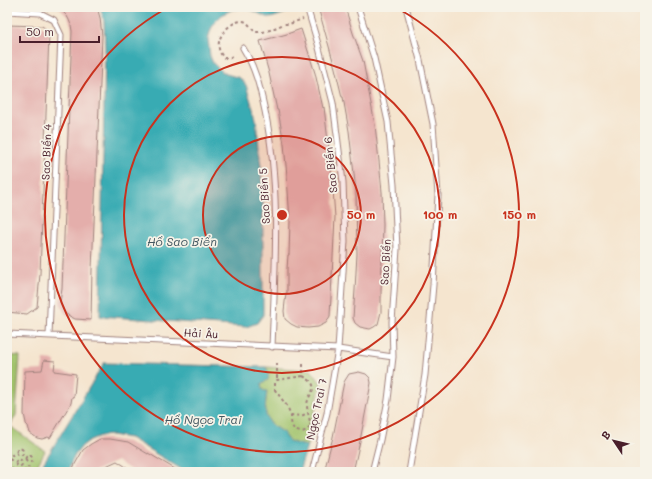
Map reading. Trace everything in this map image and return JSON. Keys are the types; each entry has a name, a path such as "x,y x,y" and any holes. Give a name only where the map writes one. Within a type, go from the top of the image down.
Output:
{"lane":[{"name":"Sao Biển 6","path":"307,7 333,103 343,182 345,241 338,349"},
{"name":"Sao Biển","path":"358,7 374,58 388,122 394,186 397,249 392,322 393,357 380,440 372,472"},
{"path":"406,7 420,60 433,124 438,195 433,285 425,375 409,472"},
{"name":"Sao Biển 4","path":"7,11 40,13 54,20 61,35 49,336"},
{"name":"Sao Biển 5","path":"243,48 251,60 257,80 268,124 272,154 276,220 272,347"},
{"name":"Hải Âu","path":"7,334 338,349 393,357"},
{"name":"Ngọc Trai 7","path":"312,472 327,413 338,349"}],"path":[{"path":"232,56 230,58 224,58 218,47 220,38 225,30 234,24 242,21 246,22 255,32 263,32 302,19"},
{"path":"277,363 277,380 275,383 275,390 287,406 291,415 291,423 293,428 296,431 307,431 310,424 310,419 307,407 313,392 312,383 302,376 277,380"},
{"path":"302,376 303,364"},
{"path":"291,415 301,416 308,413"},
{"path":"310,424 316,428"},
{"path":"7,455 10,453 12,454 12,459"},
{"path":"18,472 20,466 18,462 20,455"},
{"path":"7,458 18,462 20,466 26,468 29,467 31,472"},
{"path":"7,471 11,470 11,466 26,460"},
{"path":"7,465 11,466"},
{"path":"25,472 26,468"}],"green space":[{"path":"7,355 20,356 16,415 10,426 45,451 34,472 7,472"},
{"path":"266,367 311,370 321,383 307,446 296,444 287,439 284,433 272,425 266,416 265,406 267,392 261,387 268,372"}],"water":[{"name":"Hồ Sao Biển","path":"100,7 293,7 294,10 271,18 243,8 231,10 222,15 215,22 208,39 210,56 213,63 226,74 240,78 246,85 256,119 263,202 263,315 257,323 246,327 100,316 105,50 104,21"},
{"name":"Hồ Ngọc Trai","path":"104,363 266,367 268,380 262,383 262,388 263,390 267,391 265,406 266,416 272,425 284,433 287,439 296,444 307,446 299,472 186,472 130,438 112,435 100,436 90,440 82,446 75,455 68,472 38,472"}],"building":[{"path":"58,7 97,7 102,36 91,320 75,319 66,314 60,302 62,289 72,31 67,16"},
{"path":"318,7 345,7 363,61 375,125 382,192 383,225 381,312 378,324 370,329 360,327 355,323 353,318 357,254 356,191 349,131 343,97"},
{"path":"7,25 42,26 49,34 40,274 37,307 27,314 7,312"},
{"path":"301,29 315,73 323,108 324,107 335,217 330,316 326,323 318,327 308,328 297,327 285,319 284,311 287,293 290,221 287,176 284,144 278,110 260,41"},
{"path":"44,360 55,361 54,371 76,374 74,396 72,397 71,403 50,438 48,437 42,439 37,438 30,433 26,424 24,414 25,371 42,370"},
{"path":"359,372 366,374 370,378 371,383 353,472 324,472 344,382 349,374"},
{"path":"100,439 128,442 180,472 134,472 117,461 93,472 72,472 83,450"}]}
